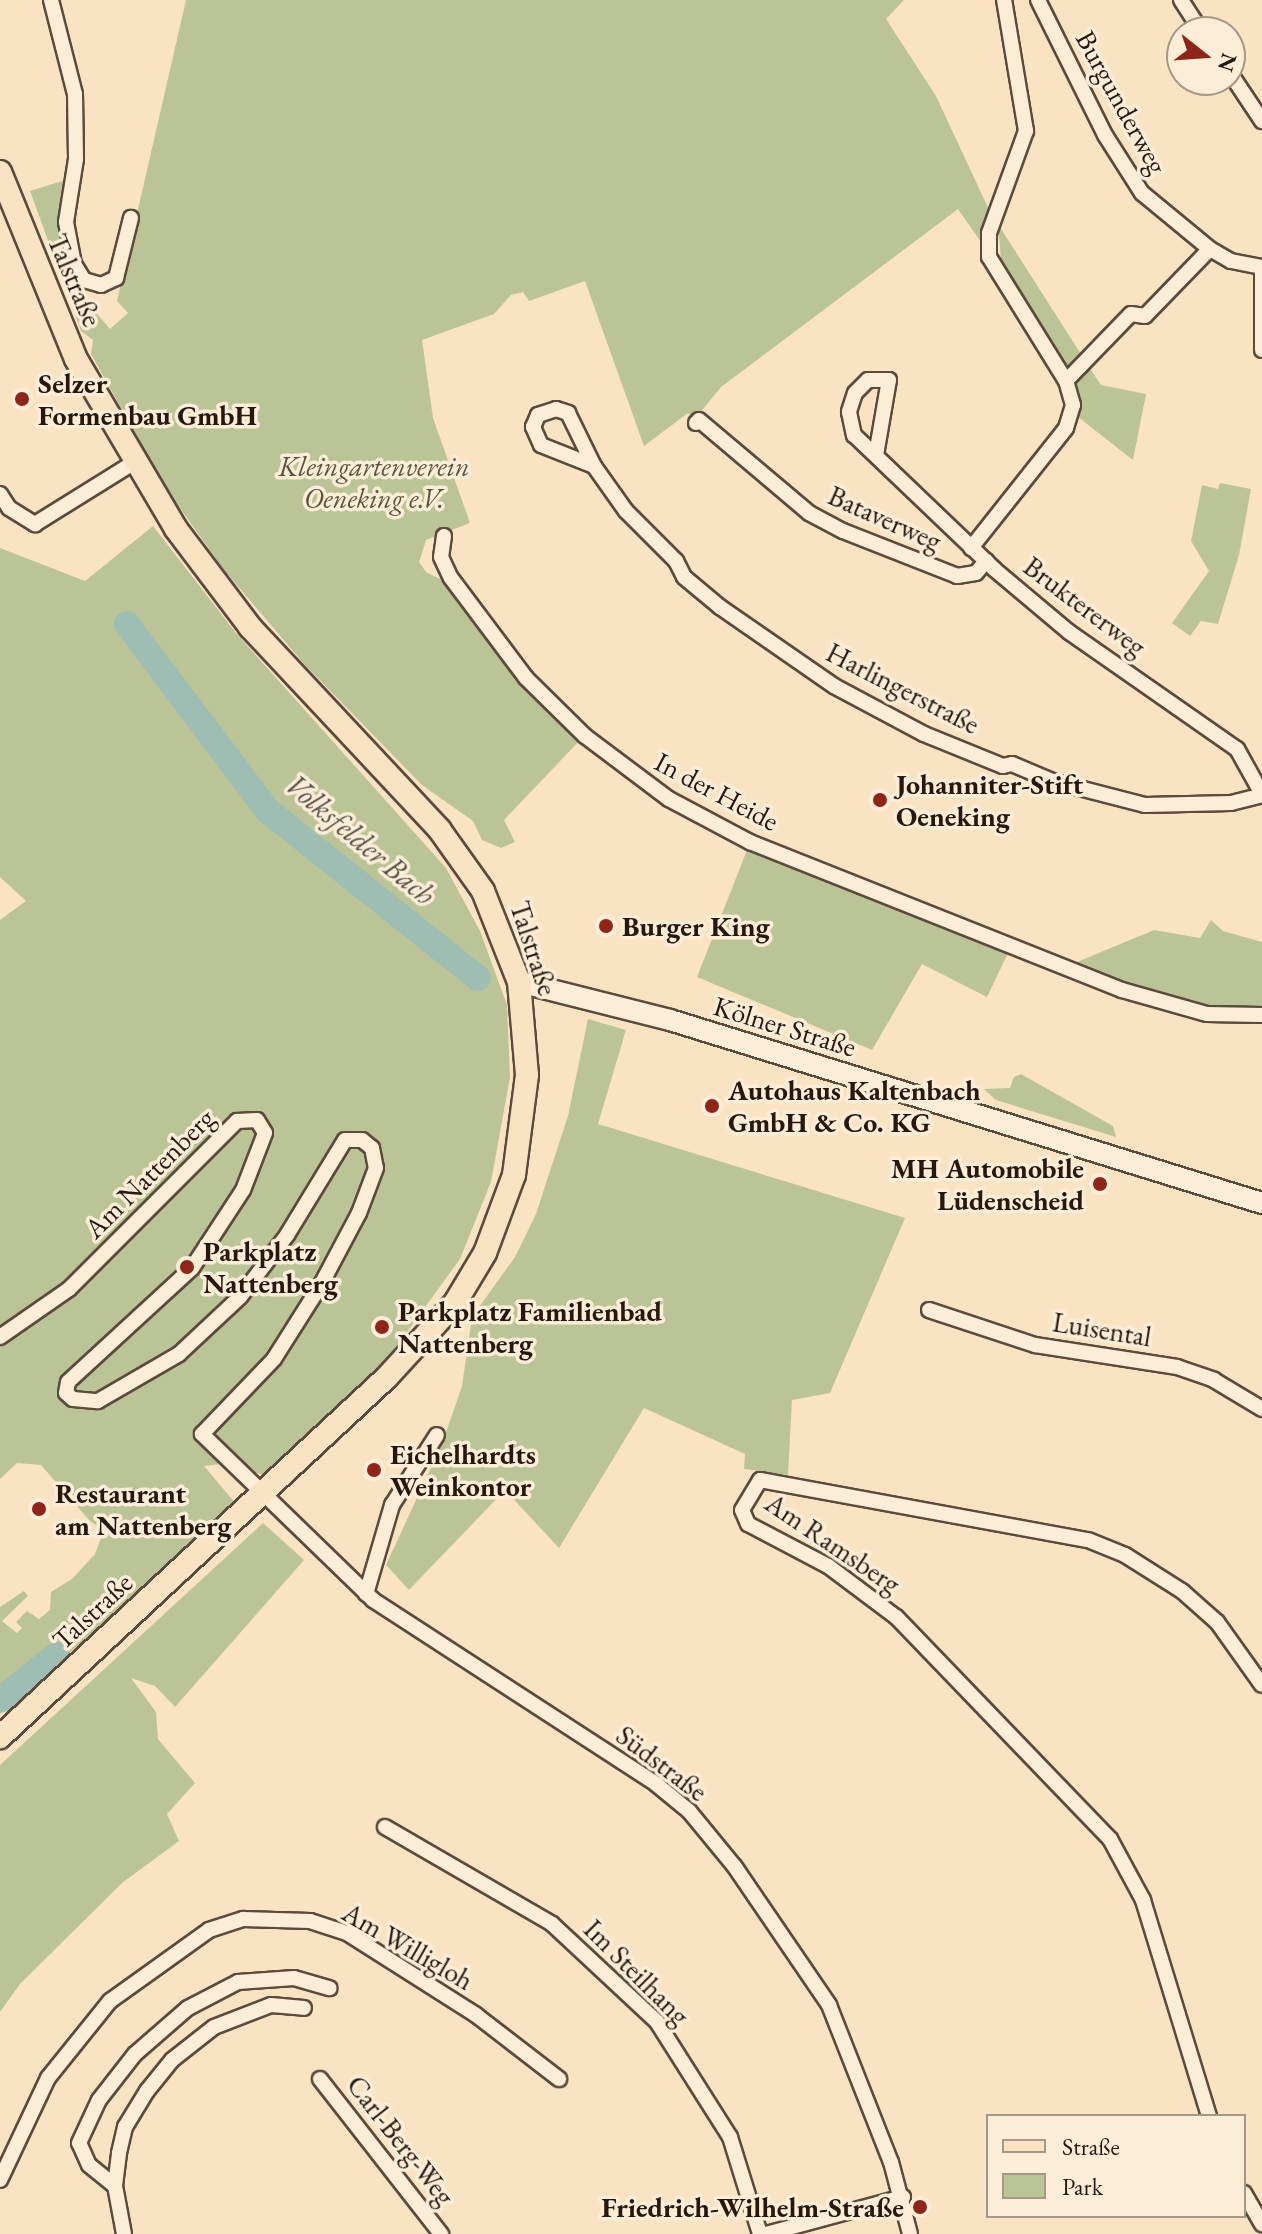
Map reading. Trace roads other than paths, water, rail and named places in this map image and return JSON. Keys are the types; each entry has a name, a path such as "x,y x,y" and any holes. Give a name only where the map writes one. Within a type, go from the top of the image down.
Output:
{"main road":[{"name":"Talstraße","path":"0,172 76,359 133,463 250,627 457,852 483,891 519,982 527,1075 520,1143 485,1253 434,1328 0,1737"},
{"name":"Kölner Straße","path":"519,982 670,1020 1262,1203"}],"street":[{"path":"51,0 75,94 76,159 66,222 74,264 84,280 101,285 116,278 131,218"},
{"path":"971,548 1066,428 1073,405 1066,381 1003,285 988,251 995,214 1026,131 1004,0"},
{"name":"Burgunderweg","path":"1038,0 1126,168 1151,201 1210,249 1231,261 1262,268"},
{"path":"1245,96 1262,121"},
{"path":"1066,381 1131,314 1145,316 1210,249"},
{"path":"1262,268 1262,350"},
{"name":"Bruktererweg","path":"876,455 889,380 868,380 849,407 854,435 971,548 1069,632 1237,749 1262,795"},
{"name":"Harlingerstraße","path":"594,466 541,445 533,427 538,415 556,409 568,413 594,466 654,544 720,607 834,686 924,734 998,764 1012,764 1052,781 1145,805 1231,803 1262,795"},
{"name":"Bataverweg","path":"696,423 699,420 809,513 843,531 957,576 976,573 986,561"},
{"path":"0,494 9,508 35,524 133,463"},
{"name":"In der Heide","path":"444,536 441,557 448,572 493,639 566,720 633,775 747,840 1069,968 1191,1010 1262,1015"},
{"name":"Am Nattenberg","path":"0,1337 69,1289 237,1121 257,1120 265,1133 243,1190 192,1268 68,1382 66,1393 73,1399 98,1401 179,1354 240,1297 287,1235 345,1140 362,1140 372,1148 376,1168 322,1283 274,1359 202,1434 261,1493"},
{"name":"Luisental","path":"929,1310 1042,1346 1177,1367 1214,1380 1262,1409"},
{"path":"366,1594 392,1505 437,1435"},
{"name":"Am Ramsberg","path":"1208,2114 1143,1900 1110,1839 896,1617 828,1566 748,1524 742,1510 760,1480 1088,1540 1125,1555 1182,1591 1225,1631 1262,1685"},
{"name":"Südstraße","path":"261,1493 366,1594 425,1639 656,1784 689,1811 735,1867 829,2005 903,2197 910,2234"},
{"name":"Im Steilhang","path":"385,1827 552,1924 657,2022 730,2137 763,2234"},
{"name":"Am Willigloh","path":"0,2180 48,2078 101,2010 189,1943 222,1923 243,1919 310,1921 347,1933 476,2015 559,2079"},
{"path":"115,2186 89,2165 79,2143 99,2100 135,2054 188,2008 238,1982 294,1978 330,1988"},
{"path":"124,2234 115,2186 125,2127 172,2060 214,2027 247,2013 283,2002 304,2008"},
{"name":"Carl-Berg-Weg","path":"320,2079 441,2234"},
{"path":"1246,2196 1262,2224"},
{"path":"763,2234 903,2197"}],"waterway":[{"name":"Volksfelder Bach","path":"127,624 268,811 478,978"},
{"path":"331,863 358,869"},
{"name":"Volksfelder Bach","path":"0,1700 57,1655"}],"place":[{"name":"Selzer Formenbau GmbH","path":"22,399"},
{"name":"Johanniter-Stift Oeneking","path":"880,800"},
{"name":"Burger King","path":"606,926"},
{"name":"Autohaus Kaltenbach GmbH & Co. KG","path":"712,1106"},
{"name":"MH Automobile Lüdenscheid","path":"1100,1184"},
{"name":"Parkplatz Nattenberg","path":"187,1267"},
{"name":"Parkplatz Familienbad Nattenberg","path":"382,1327"},
{"name":"Eichelhardts Weinkontor","path":"374,1470"},
{"name":"Restaurant am Nattenberg","path":"39,1509"},
{"name":"Friedrich-Wilhelm-Straße","path":"920,2207"}],"park label":[{"name":"Kleingartenverein Oeneking e.V.","path":"374,482"}]}
